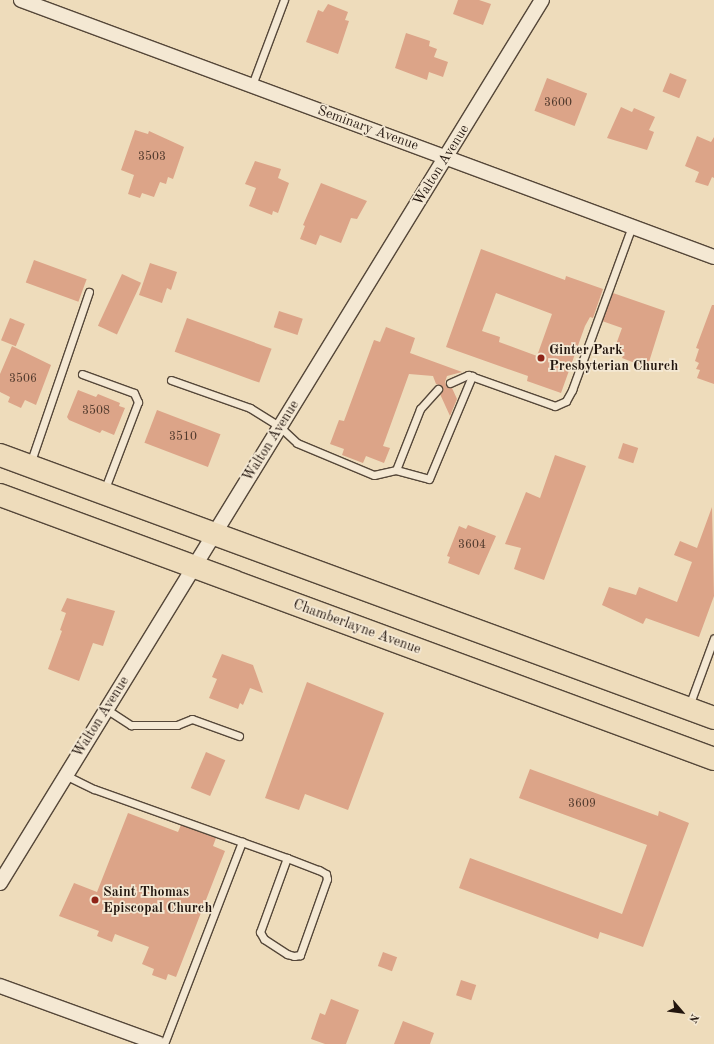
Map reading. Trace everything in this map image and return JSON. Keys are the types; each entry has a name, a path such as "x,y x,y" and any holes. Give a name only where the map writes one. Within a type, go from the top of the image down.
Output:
{"main road":[{"path":"0,455 714,718"},
{"name":"Chamberlayne Avenue","path":"0,495 714,759"}],"street":[{"name":"Seminary Avenue","path":"21,0 714,256"},
{"name":"Walton Avenue","path":"0,882 542,0"},
{"path":"0,986 159,1044"}],"lane":[{"path":"252,86 284,0"},
{"path":"450,383 468,375 555,406 566,401 572,390 632,226"},
{"path":"29,466 89,292"},
{"path":"82,374 134,394 138,402 103,493"},
{"path":"171,380 250,408 280,427 297,443 374,475 396,470 429,479 472,376"},
{"path":"396,470 420,408 438,389"},
{"path":"688,709 714,638"},
{"path":"106,709 131,725 177,725 192,719 239,736"},
{"path":"65,775 94,789 287,858 326,874 327,879 300,955 294,956 264,939 260,932 287,858"},
{"path":"164,1044 242,842"}],"building":[{"path":"458,0 479,0 491,4 483,25 453,14"},
{"path":"328,4 348,12 345,20 349,21 338,54 306,42 318,10 323,12"},
{"path":"406,33 430,41 429,46 437,49 434,57 448,62 443,77 429,72 427,80 395,68"},
{"path":"670,73 687,80 679,98 663,92"},
{"path":"547,78 587,93 575,126 534,111"},
{"path":"621,107 632,112 634,108 655,117 649,130 654,132 647,150 607,138"},
{"path":"135,130 148,134 149,131 184,147 173,179 168,177 166,184 160,182 154,197 142,193 140,198 128,194 134,175 121,170"},
{"path":"697,136 711,142 714,137 714,178 712,177 708,186 695,182 699,172 685,166"},
{"path":"255,161 281,169 278,178 289,183 278,213 273,211 272,215 249,206 256,188 245,184"},
{"path":"321,183 367,201 357,219 351,218 341,243 320,235 316,245 300,239 305,226 303,225"},
{"path":"481,249 565,280 566,276 603,289 593,318 590,317 585,326 561,393 527,381 528,376 446,347","holes":["496,293 552,314 537,356 499,342 500,337 482,331"]},
{"path":"34,260 87,279 78,302 26,283"},
{"path":"150,263 177,272 171,290 167,288 162,303 139,295"},
{"path":"122,274 141,283 117,335 98,326"},
{"path":"613,293 665,311 649,362 641,360 640,365 622,358 624,354 614,350 622,328 602,321"},
{"path":"712,305 714,305 714,384 697,378 700,370 696,369 699,363 695,361 699,349 696,348"},
{"path":"279,311 303,319 298,335 274,327"},
{"path":"10,318 25,324 16,346 1,340"},
{"path":"187,318 272,349 259,383 175,352"},
{"path":"386,327 415,338 410,353 462,372 447,376 445,382 447,387 452,388 457,399 450,416 440,394 442,386 436,384 433,376 409,374 383,446 390,448 384,463 366,456 363,463 342,455 344,449 330,444 339,420 344,421 374,340 380,342"},
{"path":"12,346 51,365 36,405 25,400 21,408 8,402 10,397 0,392 0,374"},
{"path":"78,390 96,397 98,394 120,403 119,406 125,408 114,435 102,430 100,433 69,420 67,417"},
{"path":"157,410 220,434 208,467 144,443"},
{"path":"623,443 638,448 633,463 618,458"},
{"path":"555,455 586,466 544,580 514,569 521,548 505,544 526,492 540,498"},
{"path":"712,507 714,596 699,637 646,618 643,624 602,605 609,587 636,595 639,587 677,602 692,562 674,555 680,541 697,548"},
{"path":"468,525 496,536 479,575 448,563 450,557 447,556 459,526 466,529"},
{"path":"67,598 115,611 103,646 93,643 79,681 48,669 62,631 60,630 66,613 61,611"},
{"path":"222,654 253,665 263,693 250,688 243,705 240,703 238,709 209,698 217,679 212,677"},
{"path":"307,682 384,713 348,810 305,794 299,810 265,798"},
{"path":"206,752 225,760 210,796 191,788"},
{"path":"530,769 658,816 659,811 689,823 643,947 600,932 598,939 459,888 470,858 622,914 647,845 519,798"},
{"name":"Saint Thomas Episcopal Church","path":"128,813 178,832 181,825 216,838 213,846 225,851 176,977 168,974 166,980 152,975 154,969 142,964 149,947 115,934 112,942 97,936 99,931 59,916 74,883 97,892"},
{"path":"383,952 397,957 392,971 378,966"},
{"path":"461,980 476,985 471,1000 456,995"},
{"path":"331,999 359,1010 346,1044 325,1044 311,1039 320,1013 325,1015"},
{"path":"403,1021 434,1033 430,1044 394,1044"}],"place":[{"name":"Ginter Park Presbyterian Church","path":"541,358"},
{"name":"Saint Thomas Episcopal Church","path":"95,900"}]}
